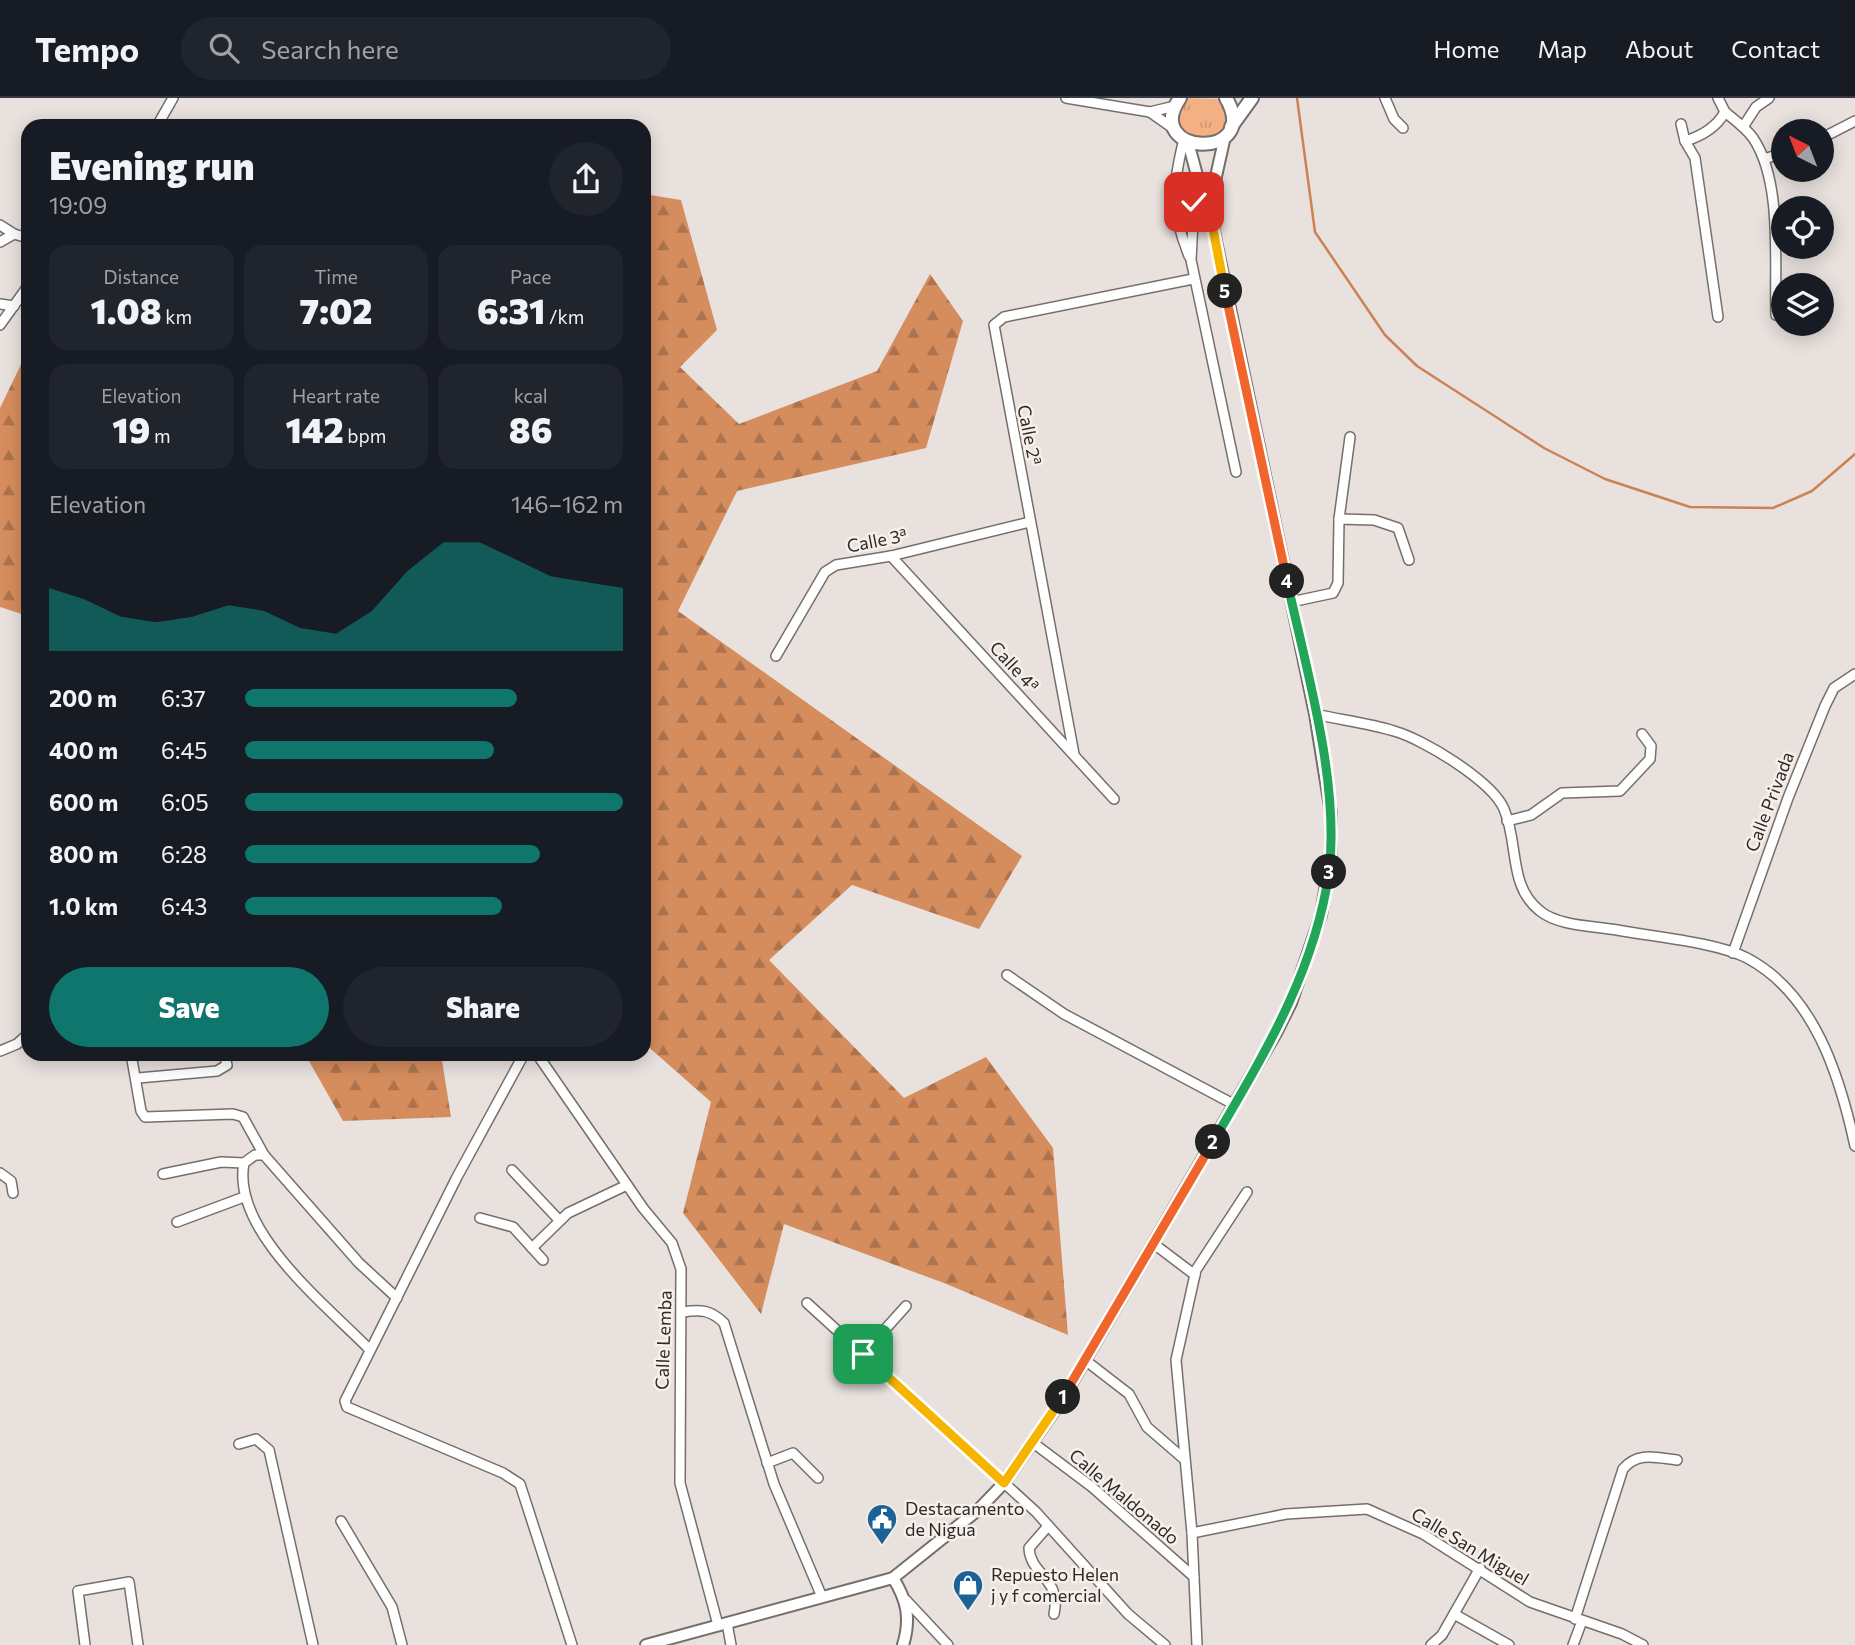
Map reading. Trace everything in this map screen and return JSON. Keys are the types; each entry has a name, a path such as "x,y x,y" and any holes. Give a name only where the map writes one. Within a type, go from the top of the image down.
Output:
{"main road":[{"path":"1226,98 1231,108 1227,133"},
{"path":"1178,102 1173,118 1183,138 1203,146 1227,133 1252,98"}],"street":[{"path":"161,119 173,98"},
{"path":"646,1645 893,1578 952,1534 1004,1483 1086,1360 1235,1105 1291,1003 1321,915 1331,853 1331,813 1315,714 1209,208 1183,138 1150,112 1066,98"},
{"path":"1385,98 1394,119 1403,128"},
{"path":"1718,98 1725,112 1753,137 1764,159 1774,212 1775,273"},
{"path":"1743,127 1756,107 1769,98"},
{"path":"1150,112 1178,102"},
{"path":"1685,141 1707,132 1725,112"},
{"path":"1834,132 1855,121"},
{"path":"1681,124 1685,141 1695,158 1718,317"},
{"path":"1209,208 1227,133"},
{"path":"1183,138 1175,174 1174,200 1180,233 1191,260"},
{"path":"1764,159 1771,157"},
{"path":"1215,176 1201,190 1192,212 1191,260 1236,472"},
{"path":"0,225 21,236"},
{"path":"0,242 14,234"},
{"name":"Calle 2ª","path":"1074,754 994,325 1004,317 1194,279"},
{"path":"0,325 21,296"},
{"path":"0,304 14,306"},
{"path":"1291,601 1333,593 1338,583 1339,519 1350,437"},
{"path":"1339,519 1374,520 1398,528 1409,560"},
{"name":"Calle 3ª","path":"776,656 825,572 836,565 891,556 1030,522"},
{"name":"Calle 4ª","path":"891,556 1114,799"},
{"name":"Calle Privada","path":"1733,953 1788,798 1825,706 1834,688 1855,674"},
{"path":"1315,714 1396,731 1420,743 1489,787 1504,808 1515,854 1517,881 1526,897 1542,914 1733,953 1748,959 1801,1006 1824,1044 1850,1105 1855,1146"},
{"path":"1507,821 1531,814 1562,793 1620,791 1642,771 1650,759 1651,746 1642,734"},
{"path":"1007,975 1064,1014 1235,1105"},
{"path":"0,1051 21,1040"},
{"path":"133,1061 138,1079 141,1111 145,1116 233,1114 243,1117 264,1156 359,1263 397,1298"},
{"path":"138,1079 217,1071 227,1065 226,1061"},
{"path":"520,1061 457,1177 345,1401 347,1407 503,1473 520,1484 572,1645"},
{"name":"Calle Lemba","path":"542,1061 627,1185 672,1243 681,1269 683,1312 679,1340 680,1483 722,1624 731,1645"},
{"path":"163,1174 221,1162 244,1163 255,1155 264,1156"},
{"path":"244,1163 241,1179 244,1197 278,1257 369,1349"},
{"path":"512,1170 559,1220"},
{"path":"0,1173 11,1181 13,1193"},
{"path":"532,1248 568,1213 627,1185"},
{"path":"1197,1645 1192,1533 1176,1360 1195,1275 1247,1192"},
{"path":"177,1222 244,1197"},
{"path":"480,1218 513,1227 543,1261"},
{"path":"1154,1244 1195,1275"},
{"path":"807,1303 1048,1525 1128,1614 1165,1645"},
{"path":"863,1354 906,1306"},
{"path":"683,1312 699,1309 716,1314 724,1323 767,1462 822,1597"},
{"path":"1086,1360 1129,1394 1147,1427 1184,1460"},
{"path":"239,1444 256,1439 269,1450 313,1645"},
{"name":"Calle Maldonado","path":"1032,1442 1092,1487 1194,1577"},
{"path":"767,1462 793,1453 818,1478"},
{"path":"1573,1645 1623,1469 1629,1462 1645,1456 1677,1460"},
{"name":"Calle San Miguel","path":"1192,1533 1286,1514 1367,1508 1423,1534 1530,1602 1622,1634 1642,1645"},
{"path":"341,1521 392,1607 402,1645"},
{"path":"1048,1525 1029,1548 1029,1558 1052,1585 1057,1599 1054,1614"},
{"path":"1431,1645 1442,1635 1480,1568"},
{"path":"893,1578 906,1600 948,1645"},
{"path":"85,1645 78,1591 129,1582 138,1645"},
{"path":"903,1645 908,1619 906,1600"},
{"path":"1454,1614 1509,1645"}],"green space":[{"path":"1185,98 1222,99 1228,116 1223,132 1208,142 1185,136 1178,117"},
{"path":"651,195 681,200 717,330 680,367 739,424 877,371 930,274 963,321 926,448 737,491 678,611 1022,856 979,929 852,885 769,960 904,1098 986,1057 1053,1148 1068,1335 944,1283 784,1224 761,1314 683,1213 711,1102 651,1049"},
{"path":"21,364 21,614 0,607 0,408"},
{"path":"309,1061 442,1061 451,1117 343,1121"}],"waterway":[{"path":"1297,98 1315,232 1385,335 1417,366 1544,448 1605,479 1690,507 1773,508 1812,491 1855,454"}],"place":[{"name":"Destacamento de Nigua","path":"882,1546"},
{"name":"Repuesto Helen j y f comercial","path":"968,1612"}],"route":[{"path":"863,1354 1004,1483 1063,1398 1276,1033 1306,965 1321,915 1331,853 1331,813 1315,714 1209,208 1201,190 1194,202"}]}
